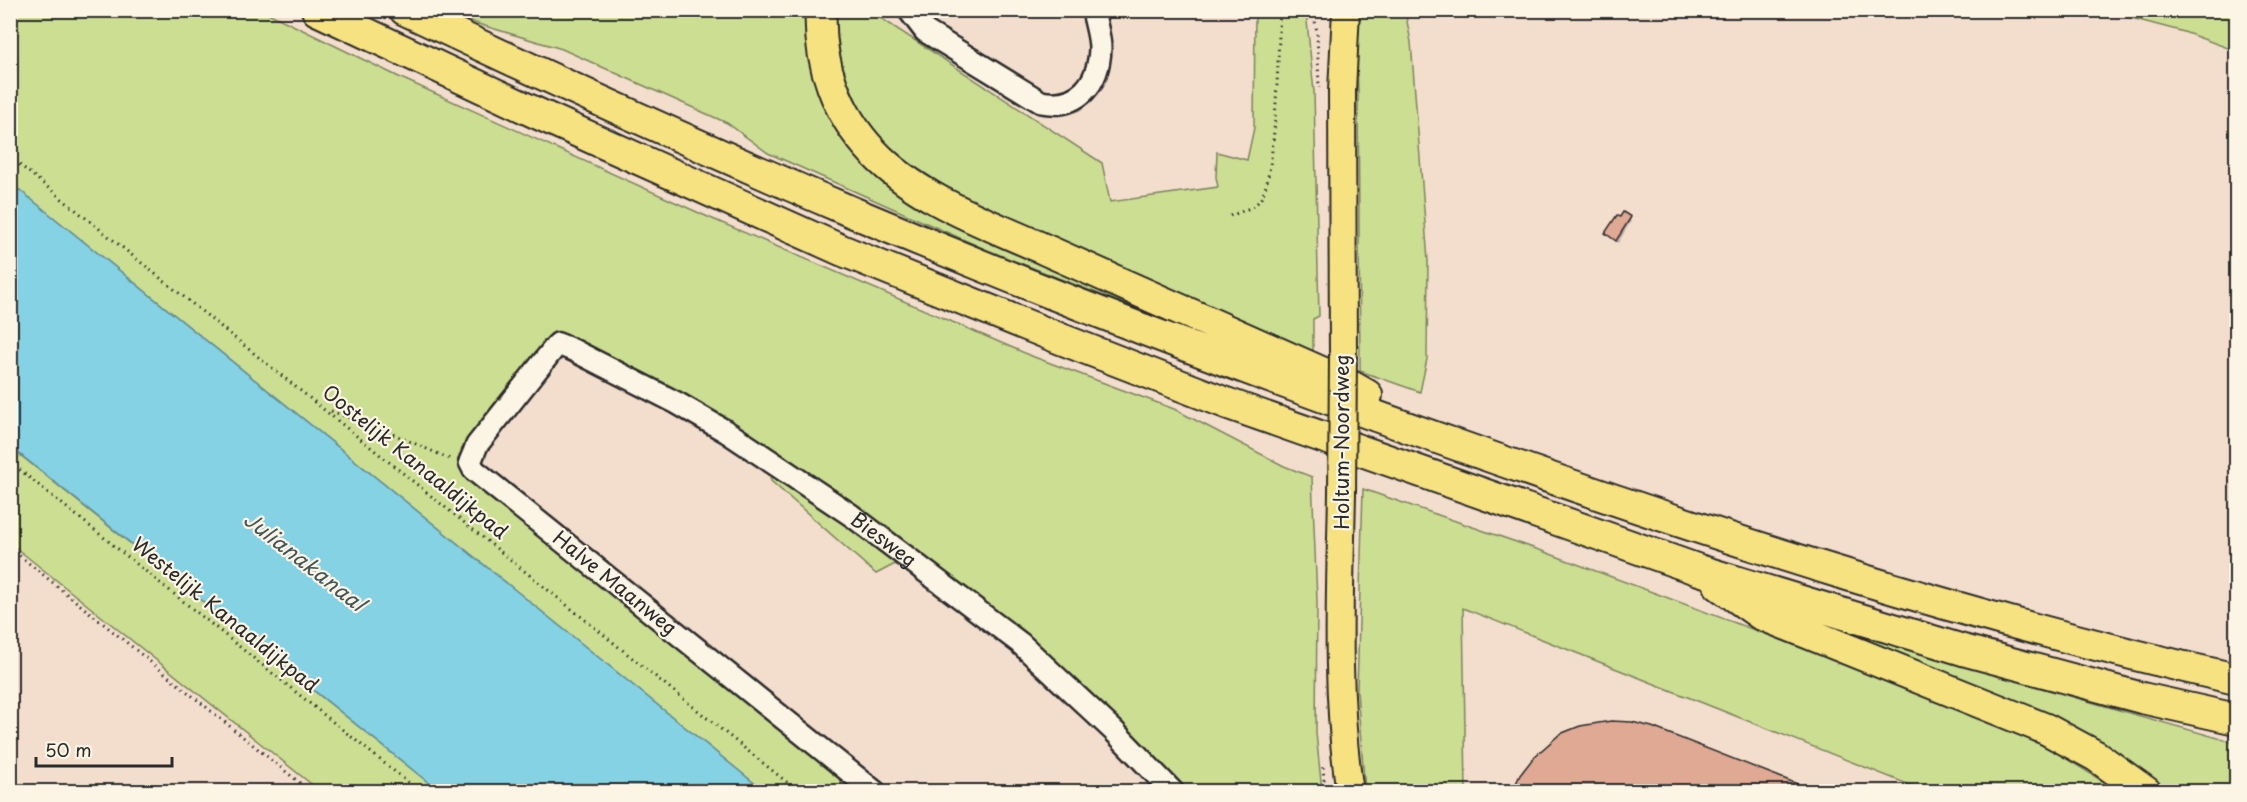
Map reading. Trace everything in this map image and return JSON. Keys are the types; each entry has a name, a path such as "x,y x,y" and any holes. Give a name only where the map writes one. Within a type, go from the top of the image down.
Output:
{"highway":[{"path":"317,10 534,112 831,245 1226,404 1698,570 1963,650 2142,698 2236,719"},
{"path":"405,10 607,105 864,217 1235,364 1447,442 1588,492 1884,587 2115,651 2236,679"},
{"path":"821,10 821,44 834,92 861,137 873,152 901,176 972,216 1346,382 1447,442"},
{"path":"1698,570 1760,614 2046,729 2096,756 2146,792"}],"main road":[{"name":"Holtum-Noordweg","path":"1330,10 1342,91"},
{"name":"Holtum-Noordweg","path":"1346,10 1342,91 1343,355 1340,656 1344,737 1350,792"}],"street":[{"path":"909,10 925,31 1041,102 1057,105 1072,101 1088,88 1097,68 1100,46 1093,10"},
{"name":"Biesweg","path":"471,462 477,445 555,346 558,344 573,350 677,403 727,432 851,515 1020,643 1114,731 1173,792"},
{"name":"Halve Maanweg","path":"471,462 474,470 875,792"}],"path":[{"path":"1230,216 1260,201 1267,179 1274,137 1280,10"},
{"name":"Oostelijk Kanaaldijkpad","path":"10,157 799,792"},
{"path":"327,410 452,459 471,462"},
{"name":"Westelijk Kanaaldijkpad","path":"10,462 420,792"},
{"path":"10,548 311,792"}],"green space":[{"path":"10,11 264,11 401,78 708,217 1034,357 1174,409 1284,466 1312,477 1317,601 1316,733 1322,791 1169,791 1085,707 901,561 876,574 771,481 766,463 605,371 569,361 552,353 467,465 873,791 764,791 11,183"},
{"path":"447,11 815,11 853,140 1219,341 987,250 768,153 727,123 562,49 478,24"},
{"path":"835,11 873,11 1102,163 1110,202 1218,187 1217,152 1247,160 1254,128 1255,11 1306,11 1314,92 1319,316 1313,319 1313,351 1017,233 912,165 886,144 864,119 843,70 836,41"},
{"path":"1354,11 1405,11 1411,42 1428,261 1427,359 1420,392 1360,371 1358,90"},
{"path":"2105,11 2236,11 2236,51 2184,32"},
{"path":"10,447 439,791 320,791 11,544"},
{"path":"1363,489 1542,551 1891,681 2051,749 2118,791 1925,791 1463,608 1466,791 1365,791 1357,691"},
{"path":"1778,612 2236,743 2236,791 2163,791 2105,752"}],"water":[{"name":"Julianakanaal","path":"11,183 764,791 439,791 11,447"}],"building":[{"path":"1623,212 1631,217 1616,241 1605,233 1617,215 1620,217"},
{"path":"1611,721 1632,722 1652,727 1818,792 1512,792 1520,775 1534,757 1560,734 1580,726"}]}
